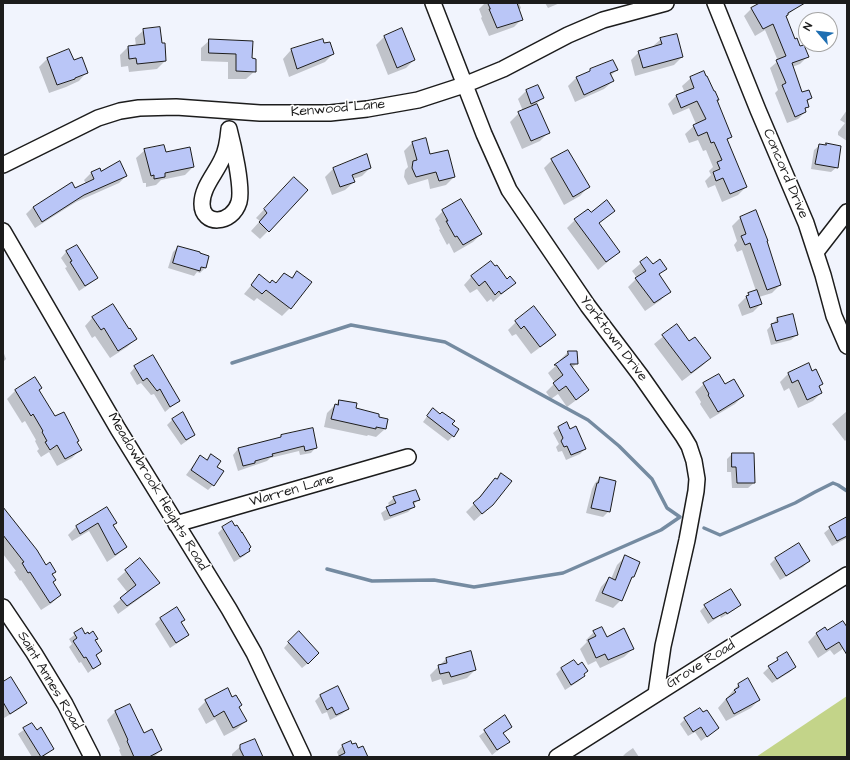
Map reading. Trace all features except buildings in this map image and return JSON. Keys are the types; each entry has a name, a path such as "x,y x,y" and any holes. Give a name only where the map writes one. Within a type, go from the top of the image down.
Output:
{"street":[{"name":"Yorktown Drive","path":"433,3 464,85 509,190 588,306 641,376 683,436 689,446 694,461 697,479 696,491 687,540 663,646 656,694"},
{"name":"Kenwood Lane","path":"3,165 98,118 120,111 139,108 176,106 260,114 300,114 360,110 418,100 464,85 503,69 568,35 604,20 666,3"},
{"name":"Concord Drive","path":"715,3 806,223 816,252 834,316 847,346"},
{"path":"228,110 229,129 233,144 240,192 239,201 230,216 224,220 218,220 211,218 206,214 202,202 206,188 224,155 229,129"},
{"path":"816,252 847,212"},
{"name":"Meadowbrook Heights Road","path":"3,231 118,429 229,609 254,653 303,757"},
{"name":"Warren Lane","path":"176,524 408,457"},
{"name":"Grove Road","path":"557,757 847,575"},
{"name":"Saint Annes Road","path":"3,607 65,704 92,757"}],"green space":[{"path":"847,696 847,757 756,757"}],"waterway":[{"path":"232,363 351,325 445,342 588,420 619,446 652,479 667,508 680,517 661,530 563,573 474,587 434,580 372,581 327,569"},
{"path":"704,528 720,535 795,503 833,483 847,491"}]}
